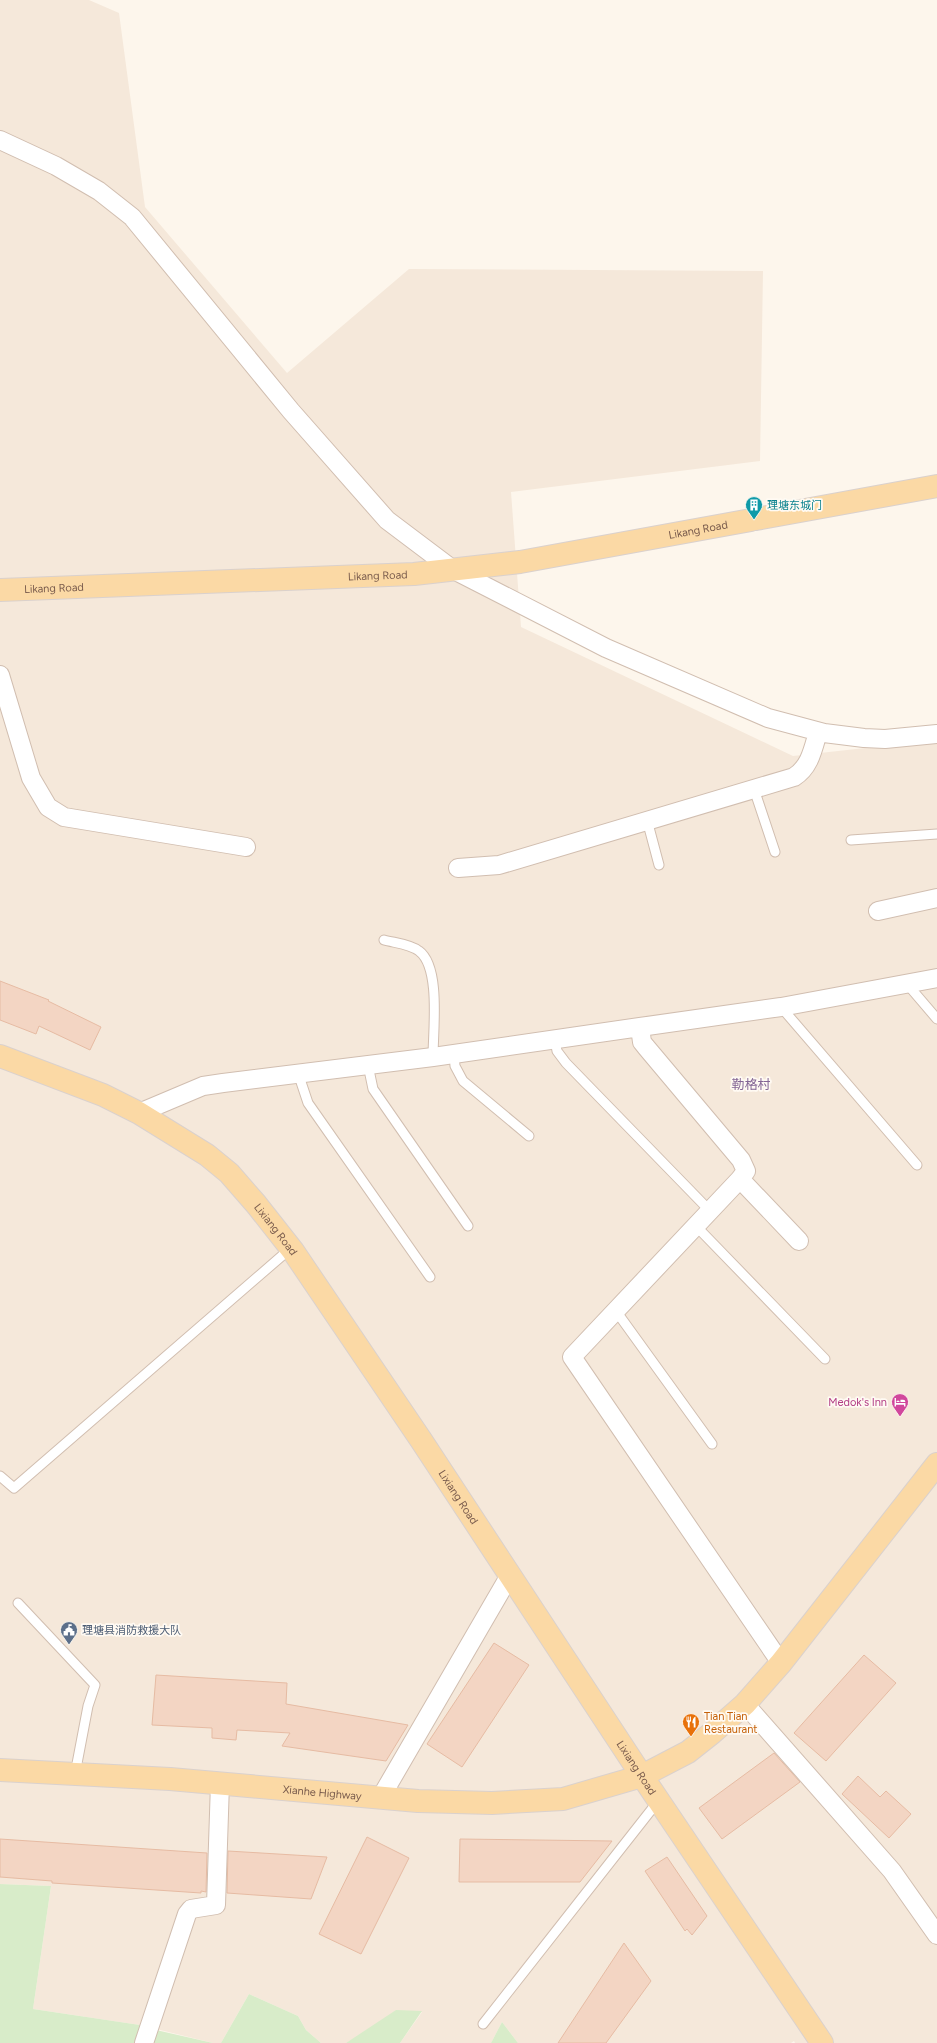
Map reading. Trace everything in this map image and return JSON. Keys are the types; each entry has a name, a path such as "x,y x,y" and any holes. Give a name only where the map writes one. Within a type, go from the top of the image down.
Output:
{"main road":[{"name":"Likang Road","path":"0,590 376,577 520,562 937,486"},
{"name":"Lixiang Road","path":"0,1056 96,1092 139,1113 181,1138 229,1173 291,1248 510,1575 642,1776 822,2043"},
{"name":"Xianhe Highway","path":"0,1770 220,1783 381,1797 492,1803 563,1799 642,1776 688,1752 745,1704 781,1663 937,1464"}],"street":[{"path":"0,140 62,169 98,191 132,217 271,387 387,520 452,569 592,642 683,683 768,718 818,732 885,739 937,734"},
{"path":"0,675 31,778 48,807 64,817 246,847"},
{"path":"458,868 498,865 794,777 802,772 808,762 818,732"},
{"path":"878,911 937,898"},
{"path":"139,1113 203,1086 555,1040 781,1006 908,985 937,978"},
{"path":"640,1027 642,1042 744,1163 746,1171 740,1180 572,1357 781,1663"},
{"path":"740,1180 799,1241"},
{"path":"381,1797 510,1575"},
{"path":"745,1704 892,1871 937,1935"},
{"path":"144,2043 187,1914 191,1909 216,1905 220,1783"}],"lane":[{"path":"754,789 775,852"},
{"path":"647,820 659,866"},
{"path":"851,840 937,834"},
{"path":"384,940 418,950 427,959 430,965 434,983 433,1057"},
{"path":"908,985 937,1019"},
{"path":"781,1006 917,1165"},
{"path":"555,1040 557,1051 566,1063 710,1211"},
{"path":"454,1054 455,1066 462,1081 530,1136"},
{"path":"368,1065 373,1089 468,1226"},
{"path":"298,1073 308,1103 430,1277"},
{"path":"696,1226 825,1359"},
{"path":"0,1476 14,1488 291,1248"},
{"path":"616,1311 712,1444"},
{"path":"18,1604 95,1685 88,1706 75,1774"},
{"path":"483,2024 659,1800"}],"shaded area":[{"path":"0,0 89,0 119,13 145,207 287,373 409,269 763,271 760,461 511,492 521,627 793,756 937,740 937,2043 795,2043 794,2041 791,2043 518,2043 502,2022 491,2043 400,2043 422,2012 362,2034 346,2043 321,2043 306,2030 298,2016 249,1994 221,2043 213,2043 140,2025 33,2009 51,1886 0,1884"}],"green space":[{"path":"0,1884 51,1886 33,2009 140,2025 136,2043 0,2043"},
{"path":"249,1994 298,2016 306,2030 321,2043 221,2043"},
{"path":"396,2010 422,2011 400,2043 346,2043"},
{"path":"502,2022 518,2043 491,2043"},
{"path":"156,2030 213,2043 151,2043"}],"building":[{"path":"0,981 49,1000 48,1001 101,1027 90,1050 39,1026 36,1034 0,1020"},
{"path":"494,1643 529,1665 462,1767 427,1744"},
{"path":"864,1655 896,1683 826,1761 794,1733"},
{"path":"156,1675 287,1683 286,1704 408,1725 386,1761 282,1746 290,1733 237,1730 236,1740 212,1738 212,1728 152,1725"},
{"path":"774,1753 800,1782 722,1839 699,1808"},
{"path":"858,1776 880,1797 886,1791 911,1814 889,1838 842,1794"},
{"path":"367,1837 409,1858 361,1954 319,1934"},
{"path":"0,1839 207,1853 206,1892 201,1891 201,1893 52,1883 52,1881 0,1877"},
{"path":"460,1839 612,1841 580,1882 459,1882"},
{"path":"228,1851 327,1857 311,1899 227,1893"},
{"path":"667,1857 707,1916 692,1935 687,1929 685,1931 645,1871"},
{"path":"624,1943 651,1981 606,2043 558,2043"}],"place":[{"name":"理塘东城门","path":"754,520"},
{"name":"Medok's Inn","path":"900,1417"},
{"name":"理塘县消防救援大队","path":"69,1645"},
{"name":"Tian Tian Restaurant","path":"691,1737"}],"district":[{"name":"勒格村","path":"751,1084"}]}
